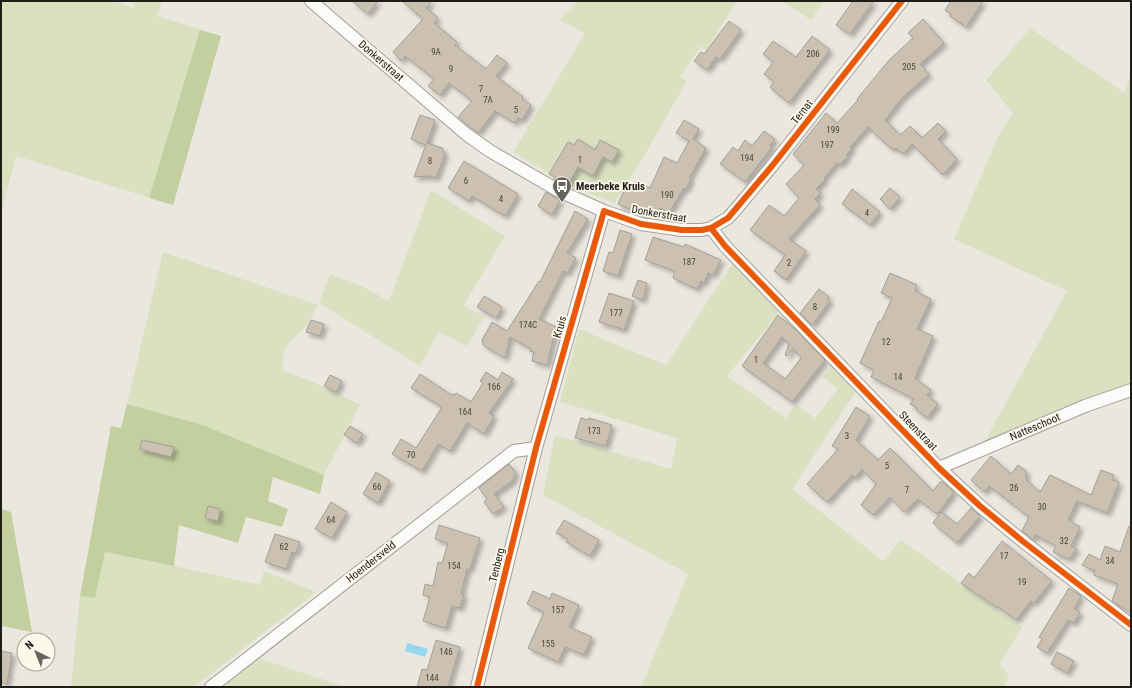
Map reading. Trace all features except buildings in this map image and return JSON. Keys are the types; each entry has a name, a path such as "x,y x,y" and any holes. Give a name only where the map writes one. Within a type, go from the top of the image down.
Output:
{"street":[{"name":"Donkerstraat","path":"311,1 466,134 490,151 559,191 604,211 641,224 682,230 702,230 711,228"},
{"name":"Ternat","path":"711,228 728,218 737,208 902,1"},
{"name":"Kruis","path":"536,448 604,211"},
{"name":"Steenstraat","path":"711,228 725,246 939,468 980,506 1025,543 1131,625"},
{"name":"Natteschoot","path":"939,468 1085,406 1131,390"},
{"name":"Hoendersveld","path":"211,687 514,451 536,448"},
{"name":"Tenberg","path":"477,687 536,448"}],"green space":[{"path":"1,1 113,1 133,8 136,1 162,1 157,16 221,36 173,205 16,156 1,213"},
{"path":"578,1 737,1 706,50 701,46 680,77 687,81 615,203 568,185 513,152 585,33 559,20"},
{"path":"782,1 824,1 811,20"},
{"path":"1030,28 1125,93 1131,73 1131,385 1062,408 984,443 1067,291 954,239 998,137 1013,113 986,80"},
{"path":"200,30 221,36 173,205 149,198"},
{"path":"431,190 505,236 464,305 484,317 467,346 439,332 420,366 319,303 330,274 358,284 389,301"},
{"path":"163,252 318,305 307,325 290,341 283,354 283,370 327,388 360,405 324,475 203,425 127,404"},
{"path":"733,263 779,313 727,376 786,418 796,405 815,418 838,389 823,377 832,364 857,390 792,489 883,561 901,540 1022,627 1000,664 1009,676 1004,687 641,687 688,574 543,495 555,435 671,469 677,438 560,402 579,329 666,365"},
{"path":"127,404 203,425 324,475 320,494 273,477 268,501 288,509 282,527 246,517 238,543 179,525 174,566 105,552 95,598 80,596 111,426 121,428"},
{"path":"1,509 11,512 32,632 1,626"},
{"path":"105,552 260,585 264,571 316,592 194,687 71,687 80,596 95,597"},
{"path":"255,657 346,687 228,687 225,680"}],"water":[{"path":"407,643 428,649 425,657 405,651"}],"cycle path":[{"path":"477,687 536,448 604,211 641,224 682,230 702,230 711,228 728,218 772,166 902,1"},
{"path":"711,228 725,246 939,468 980,506 1025,543 1131,625"}],"place":[{"name":"Meerbeke Kruis","path":"562,203"}]}
